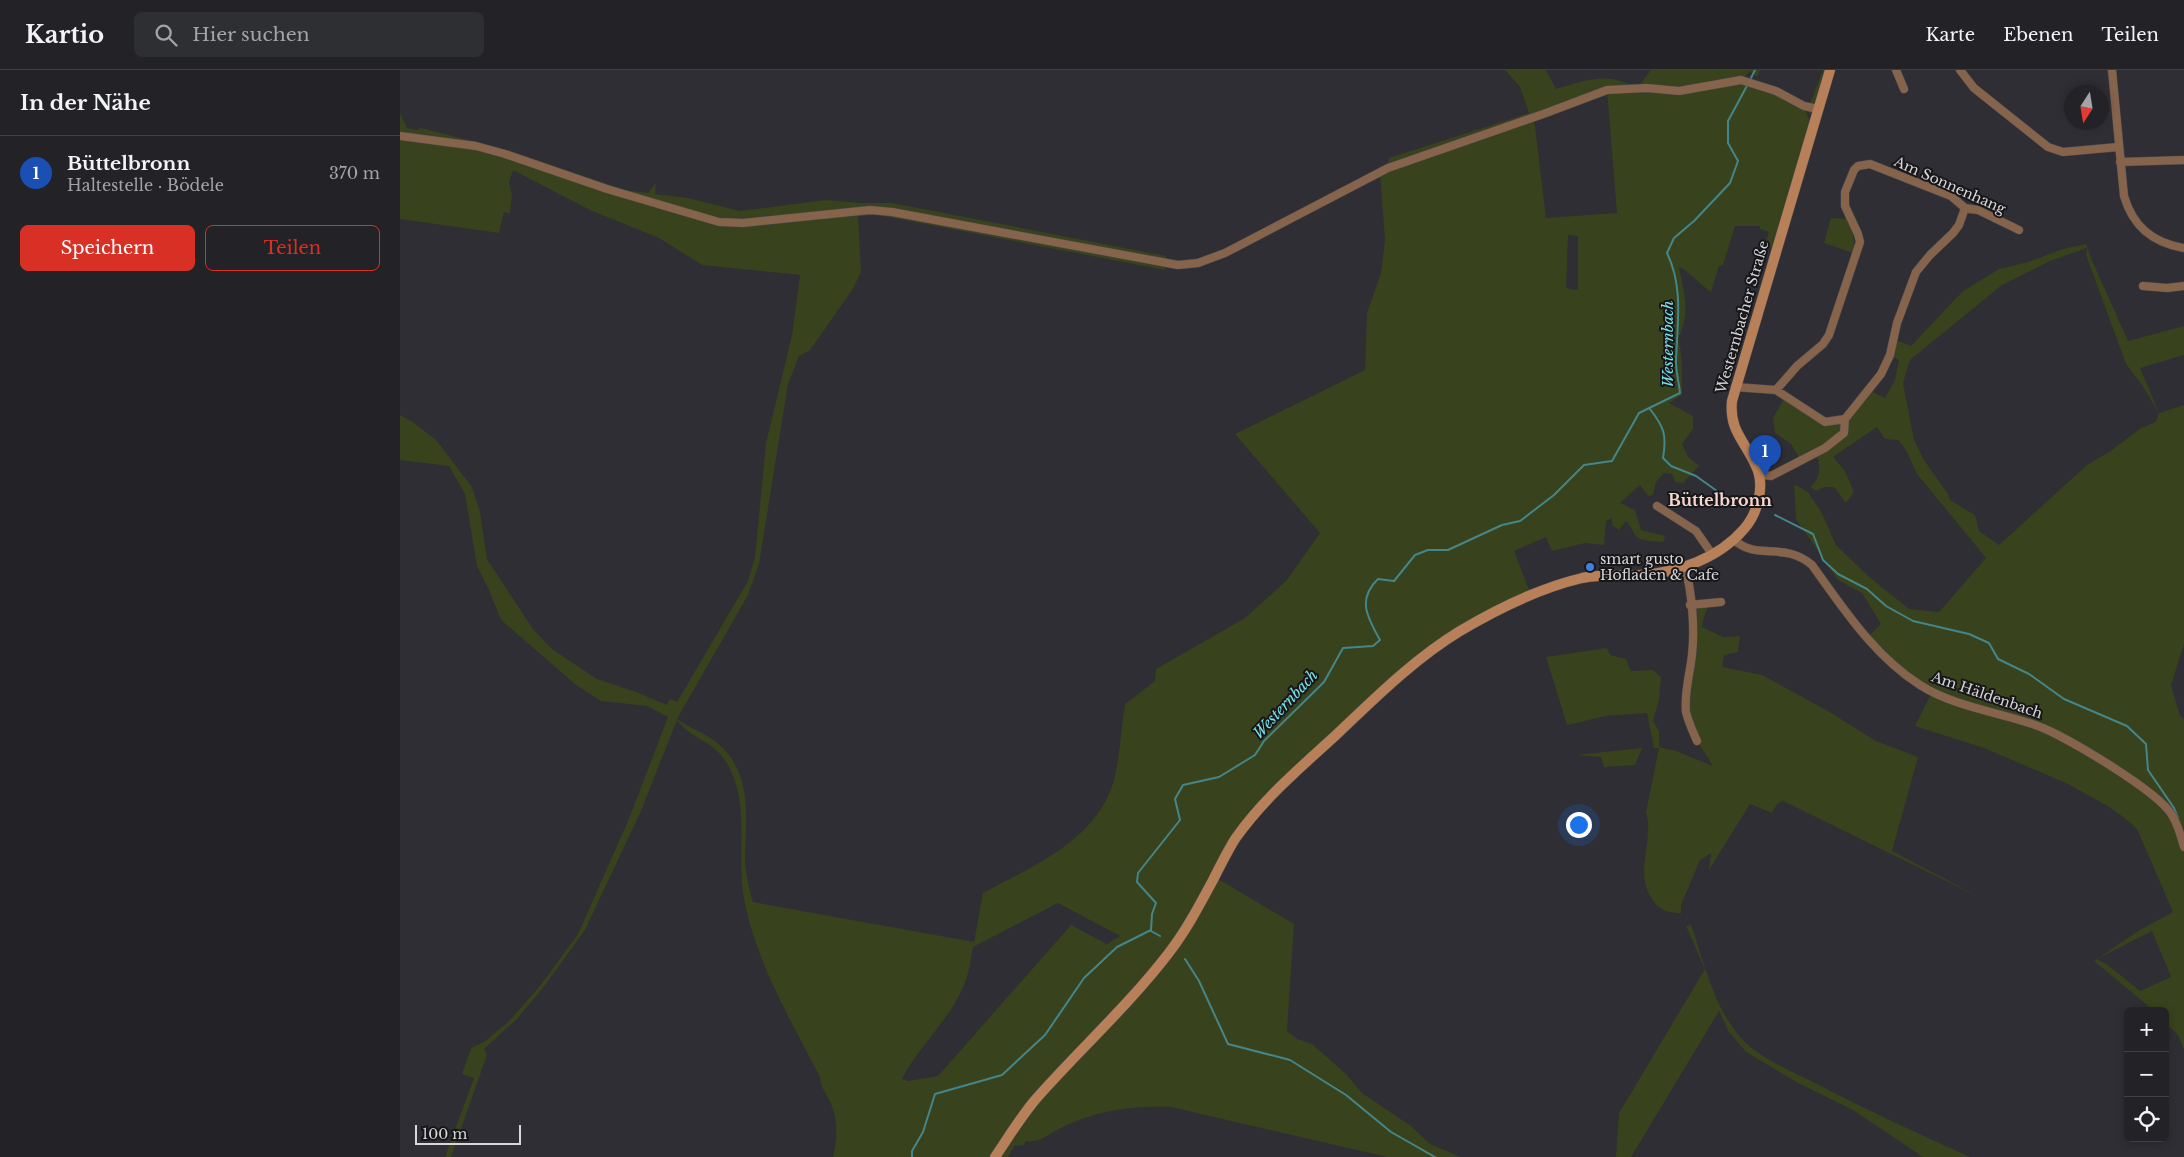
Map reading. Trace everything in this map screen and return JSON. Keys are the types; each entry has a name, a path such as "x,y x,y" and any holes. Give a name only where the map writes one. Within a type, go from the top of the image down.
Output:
{"street":[{"name":"Westernbacher Straße","path":"995,1157 1034,1102 1136,990 1180,937 1234,842 1270,796 1390,684 1460,632 1519,601 1581,578 1658,573 1684,567 1712,554 1734,540 1745,528 1757,506 1759,474 1756,464 1735,431 1732,420 1732,401 1830,70"},
{"path":"1896,70 1904,89"},
{"path":"1960,70 1974,88 2048,147 2063,152 2118,147"},
{"path":"2108,70 2113,74 2118,147 2124,196 2128,210 2137,224 2151,238 2167,245 2184,248"},
{"path":"400,136 476,146 607,189 719,222 743,223 870,210 892,212 1178,265 1198,263 1225,253 1388,168 1607,90 1647,88 1679,91 1741,80 1776,91 1804,106 1818,109"},
{"path":"2120,162 2184,160"},
{"name":"Am Sonnenhang","path":"1776,390 1797,366 1823,344 1832,326 1860,242 1845,206 1844,199 1854,170 1858,166 1870,164 1951,196 1965,208 1978,210 2019,230"},
{"path":"1759,474 1771,476 1825,448 1844,432 1845,419 1881,374 1890,355 1897,323 1916,272 1959,225 1965,208"},
{"path":"2143,286 2184,286"},
{"path":"1735,387 1776,390 1825,422 1845,419"},
{"path":"1657,506 1696,531 1712,554"},
{"name":"Am Häldenbach","path":"1734,540 1745,549 1787,552 1804,558 1812,565 1866,638 1888,660 1923,687 1948,698 2052,732 2084,749 2124,775 2166,807 2177,825 2184,847"},
{"path":"1684,567 1692,623 1692,654 1687,679 1686,713 1697,741"},
{"path":"1690,605 1721,602"}],"green space":[{"path":"1505,70 1546,70 1556,89 1587,80 1606,78 1637,88 1651,70 1760,70 1757,77 1750,71 1742,80 1809,106 1823,70 1830,70 1815,118 1804,108 1810,121 1773,248 1765,245 1769,232 1760,229 1760,226 1735,226 1723,265 1719,266 1711,292 1688,272 1679,267 1685,303 1684,320 1678,338 1682,373 1682,395 1669,403 1693,416 1693,429 1682,444 1688,457 1699,466 1683,483 1675,482 1672,474 1664,473 1656,482 1653,495 1648,496 1640,485 1620,503 1635,510 1641,530 1665,536 1663,542 1641,539 1635,535 1626,521 1619,530 1612,525 1612,518 1606,521 1604,545 1585,543 1552,551 1546,537 1514,551 1530,592 1428,655 1270,796 1215,877 1294,924 1287,1031 1297,1039 1312,1044 1345,1073 1362,1093 1411,1126 1430,1144 1461,1157 1387,1157 1171,1107 1156,1107 1128,1108 1088,1117 1061,1128 1039,1140 1026,1141 1024,1145 1014,1146 1008,1157 833,1157 836,1130 833,1109 822,1087 820,1077 776,993 758,949 745,904 741,869 741,816 736,783 729,767 717,751 690,733 677,720 641,811 585,930 546,984 517,1019 484,1049 487,1055 451,1157 445,1157 474,1078 462,1074 471,1048 484,1042 508,1022 540,986 578,934 628,821 668,717 647,706 601,701 576,685 501,620 477,566 465,494 449,466 400,460 400,415 413,422 437,441 472,487 480,512 487,559 533,629 552,649 597,679 667,705 670,699 677,702 748,581 755,557 766,443 792,335 800,275 702,265 659,238 590,210 513,170 509,182 512,195 510,214 504,212 499,233 400,219 400,113 407,128 416,130 421,128 504,149 625,190 648,193 656,183 655,194 688,198 740,211 826,200 892,203 1166,256 1165,270 878,215 858,216 861,272 853,289 810,350 799,356 788,384 759,564 748,595 677,719 718,743 739,772 745,799 746,868 753,902 974,942 983,893 1061,849 1093,819 1106,801 1116,771 1125,704 1155,681 1156,669 1245,618 1287,580 1320,533 1235,434 1365,370 1367,313 1381,273 1385,240 1380,173 1388,168 1389,158 1529,113 1520,87","holes":["1607,90 1617,213 1546,218 1534,118","1568,235 1578,236 1578,290 1566,288","1058,903 1120,936 1107,944 1071,925 938,1076 908,1081 902,1079 959,997 970,966 973,947"]},
{"path":"1831,218 1847,219 1853,236 1853,253 1824,243"},
{"path":"2086,244 2128,341 2184,326 2184,355 2140,368 2159,413 2184,405 2184,644 2171,685 2180,716 2184,719 2184,1050 2178,1035 2169,1026 2169,1007 2149,1007 2094,961 2138,931 2173,912 2137,829 2111,808 2068,784 1984,748 1915,726 1930,696 1946,698 1923,687 1867,638 1881,624 1862,593 1838,580 1796,519 1794,484 1808,492 1822,513 1836,545 1867,575 1909,609 1939,612 1986,558 1917,474 1906,450 1898,440 1885,439 1877,427 1833,457 1845,471 1854,492 1846,503 1834,487 1824,487 1816,491 1810,487 1816,480 1819,472 1816,453 1801,461 1791,444 1775,433 1773,418 1786,395 1816,418 1845,419 1868,390 1885,398 1895,380 1899,360 1890,355 1893,339 1911,346 1963,291 1999,269 2028,262 2063,249","holes":["2087,248 2086,255 2126,364 2142,385 2159,413 2156,422 2141,428 2112,450 2087,465 1999,545 1979,531 1975,515 1950,500 1948,494 1924,460 1914,440 1903,383 1910,360 2002,285 2050,261","2152,931 2171,977 2140,991 2108,965 2097,959"]},
{"path":"1709,604 1702,627 1723,637 1740,636 1738,652 1724,655 1722,667 1762,675 1828,711 1876,741 1918,757 1892,851 1983,899 1783,801 1777,804 1772,813 1750,804 1709,870 1711,853 1700,860 1681,905 1681,913 1666,911 1654,902 1648,891 1644,869 1648,835 1646,812 1659,748 1654,748 1647,713 1606,716 1567,725 1546,657 1607,648 1610,655 1626,659 1631,671 1653,670 1661,677 1659,700 1653,721 1659,731 1659,747 1676,751 1713,766 1697,741 1686,713 1692,654 1690,605"},
{"path":"1642,748 1635,765 1604,767 1601,757 1576,755"},
{"path":"1691,925 1706,972 1719,1003 1736,1032 1747,1044 1787,1069 1970,1157 1923,1157 1853,1110 1798,1083 1746,1052 1729,1032 1719,1011 1631,1157 1616,1157 1619,1113 1705,969 1686,926"}],"waterway":[{"name":"Westernbach","path":"1750,80 1755,70"},
{"name":"Westernbach","path":"912,1157 912,1151 923,1132 935,1094 1002,1075 1045,1035 1084,978 1117,947 1151,930 1152,914 1156,903 1137,882 1138,873 1180,820 1175,799 1183,785 1219,777 1255,755 1264,741 1324,682 1343,648 1373,646 1380,640 1371,624 1366,608 1368,594 1378,579 1394,581 1415,555 1428,550 1448,550 1502,525 1520,521 1554,495 1584,465 1612,461 1639,413 1680,393 1676,370 1678,293 1676,280 1667,253 1674,238 1694,221 1730,183 1738,161 1728,143 1728,121 1748,84"},
{"path":"1650,409 1663,432 1665,443 1663,458 1671,466 1696,476 1731,501"},
{"path":"1775,515 1813,534 1823,560 1838,574 1867,589 1886,606 1913,621 1969,634 1989,643 1998,659 2029,674 2064,699 2127,726 2146,744 2148,770 2174,808 2178,818"},
{"path":"1151,931 1160,936"},
{"path":"1185,959 1199,981 1228,1044 1290,1060 1346,1095 1391,1132 1435,1157"}],"place":[{"name":"Büttelbronn","path":"1765,476"},
{"name":"smart gusto Hofladen & Cafe","path":"1590,567"}],"district":[{"name":"Büttelbronn","path":"1720,500"}]}
